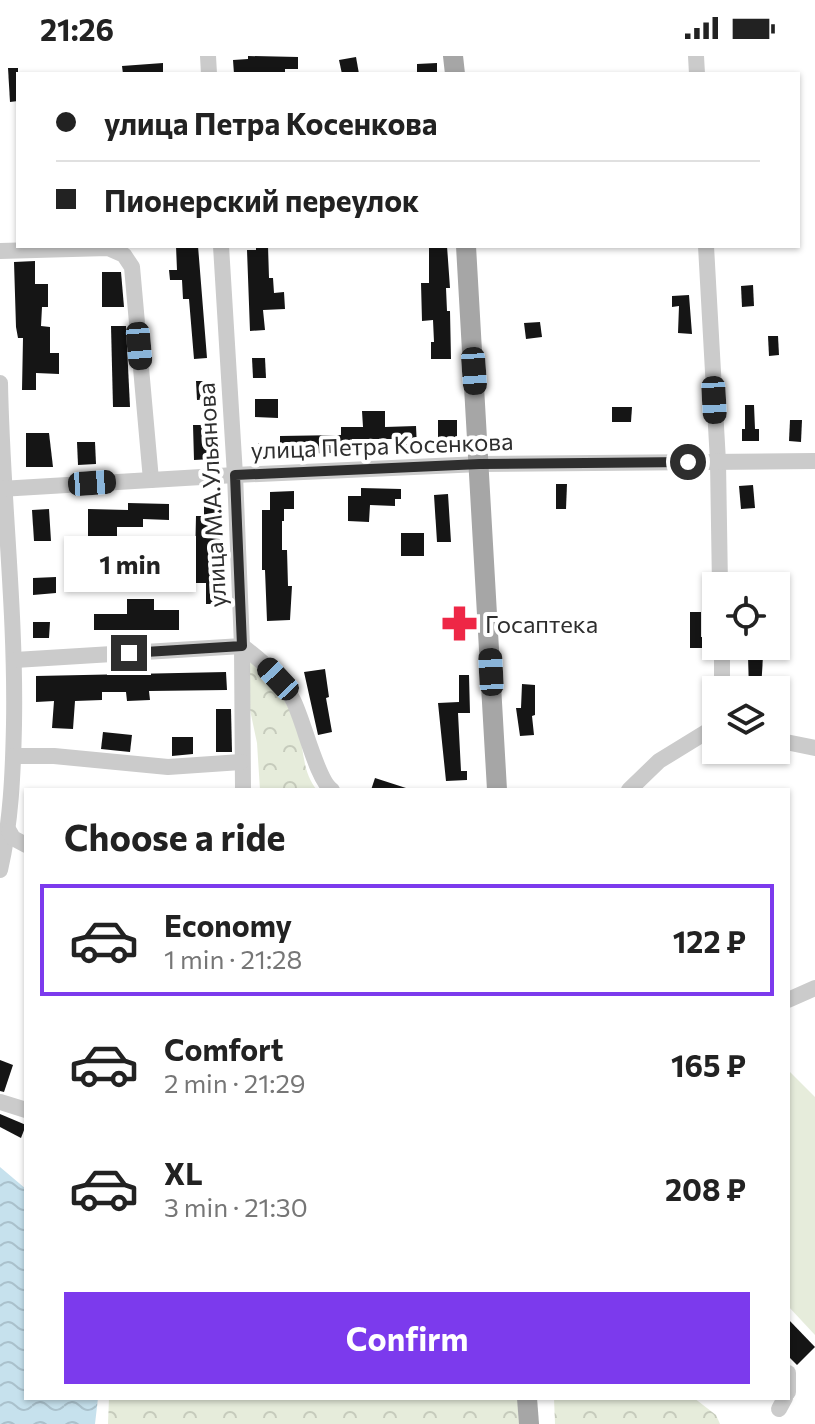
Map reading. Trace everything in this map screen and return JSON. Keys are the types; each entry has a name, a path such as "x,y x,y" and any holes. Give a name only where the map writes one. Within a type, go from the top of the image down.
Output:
{"main road":[{"path":"466,248 497,788"},
{"path":"527,1400 529,1424"}],"street":[{"path":"0,251 108,248 124,255 132,267 151,480"},
{"name":"улица М.А.Ульянова","path":"221,248 242,646 243,788"},
{"path":"706,248 718,462 720,572"},
{"path":"0,383 2,488 15,660 9,831 0,870"},
{"name":"улица Петра Косенкова","path":"2,488 480,464 815,461"},
{"path":"15,660 242,646 258,658 292,698 307,731 319,775 328,788"},
{"path":"631,788 659,761 702,735"},
{"path":"790,743 815,748"},
{"path":"14,756 54,756 168,767 241,762"},
{"path":"9,831 13,838 24,844"},
{"path":"790,999 815,988"},
{"path":"0,1102 24,1109"}],"green space":[{"path":"255,661 290,711 306,769 316,788 260,788 257,743 249,705 250,663"},
{"path":"790,1072 815,1097 815,1335 790,1308"},
{"path":"109,1400 518,1400 519,1424 108,1424"},
{"path":"554,1400 697,1400 716,1415 720,1424 555,1424"}],"water":[{"path":"0,1167 24,1187 24,1400 98,1400 95,1424 0,1424"}],"building":[{"path":"248,56 298,57 298,69 234,72 233,60 248,59"},
{"path":"356,57 359,72 342,72 339,60"},
{"path":"163,63 163,72 123,72 122,66"},
{"path":"437,63 437,72 417,72 417,64"},
{"path":"8,68 18,68 16,101 10,102"},
{"path":"176,248 198,248 207,358 194,359 189,299 183,299 182,280 170,280 169,270 177,270"},
{"path":"268,248 269,278 273,278 274,293 284,292 285,309 263,310 265,330 250,331 247,250"},
{"path":"429,248 447,248 450,288 446,288 451,359 431,359 433,320 422,321 421,283 429,283"},
{"path":"35,261 35,284 48,284 48,307 42,307 41,326 50,327 50,353 59,353 59,374 36,373 36,390 22,390 23,338 18,338 16,327 14,262"},
{"path":"102,272 121,272 124,307 102,307"},
{"path":"753,285 754,306 742,307 741,286"},
{"path":"689,295 692,334 678,333 679,306 672,307 672,296"},
{"path":"540,322 542,337 526,339 524,323"},
{"path":"111,326 126,326 130,407 113,407"},
{"path":"768,336 778,336 779,355 769,356"},
{"path":"252,358 265,358 266,378 253,378"},
{"path":"196,381 210,381 211,399 197,400"},
{"path":"255,399 278,399 278,418 255,417"},
{"path":"745,405 754,405 759,441 742,441"},
{"path":"612,407 632,407 631,422 612,422"},
{"path":"362,411 385,411 385,427 416,426 417,447 405,448 405,441 397,442 397,439 352,439 352,447 331,448 331,453 258,455 258,443 280,443 280,436 341,435 341,427 363,427"},
{"path":"438,420 457,420 457,444 438,444"},
{"path":"790,420 802,420 801,442 789,441"},
{"path":"193,425 204,425 205,442 212,442 212,459 194,460"},
{"path":"26,433 49,433 53,467 26,467"},
{"path":"77,442 95,442 96,464 78,465"},
{"path":"556,484 567,484 566,509 556,509"},
{"path":"753,485 755,508 741,509 739,486"},
{"path":"361,488 401,489 401,499 395,499 395,506 370,505 369,522 348,521 348,496 361,496"},
{"path":"294,491 294,509 284,509 282,521 282,550 287,550 288,586 292,586 290,620 267,621 265,570 262,570 262,510 270,510 270,492"},
{"path":"448,494 451,542 437,542 434,495"},
{"path":"204,498 219,498 222,604 206,604 206,583 186,583 186,561 195,561 196,516 204,516"},
{"path":"128,503 169,504 169,520 143,519 143,527 117,527 117,541 88,541 88,509 128,510"},
{"path":"49,509 51,541 34,541 32,510"},
{"path":"401,533 424,533 424,556 401,556"},
{"path":"56,577 56,593 33,595 33,578"},
{"path":"127,599 154,599 154,610 179,610 179,630 94,630 94,614 127,614"},
{"path":"690,612 701,612 702,648 690,648"},
{"path":"465,616 466,629 446,630 445,617"},
{"path":"33,622 50,622 49,638 33,638"},
{"path":"748,660 763,660 762,676 749,676"},
{"path":"325,669 332,732 318,735 304,672"},
{"path":"226,672 227,690 149,691 150,700 127,701 126,692 102,692 102,700 75,701 73,729 52,728 54,701 36,702 36,676"},
{"path":"459,675 469,675 470,713 458,713 461,771 467,771 467,780 446,781 438,703 459,702"},
{"path":"522,684 535,685 534,735 520,736 516,708 521,708"},
{"path":"216,709 231,709 232,752 216,752"},
{"path":"103,732 132,735 130,752 101,749"},
{"path":"172,737 193,737 193,754 172,756"},
{"path":"375,778 406,788 372,788"},
{"path":"0,1060 13,1065 4,1092 0,1091"},
{"path":"0,1114 24,1124 24,1130 21,1138 0,1127"},
{"path":"790,1321 815,1347 797,1365 790,1358"}],"place":[{"name":"Госаптека","path":"459,623"}],"route":[{"path":"129,653 242,646 235,475 480,464 688,462"}]}
